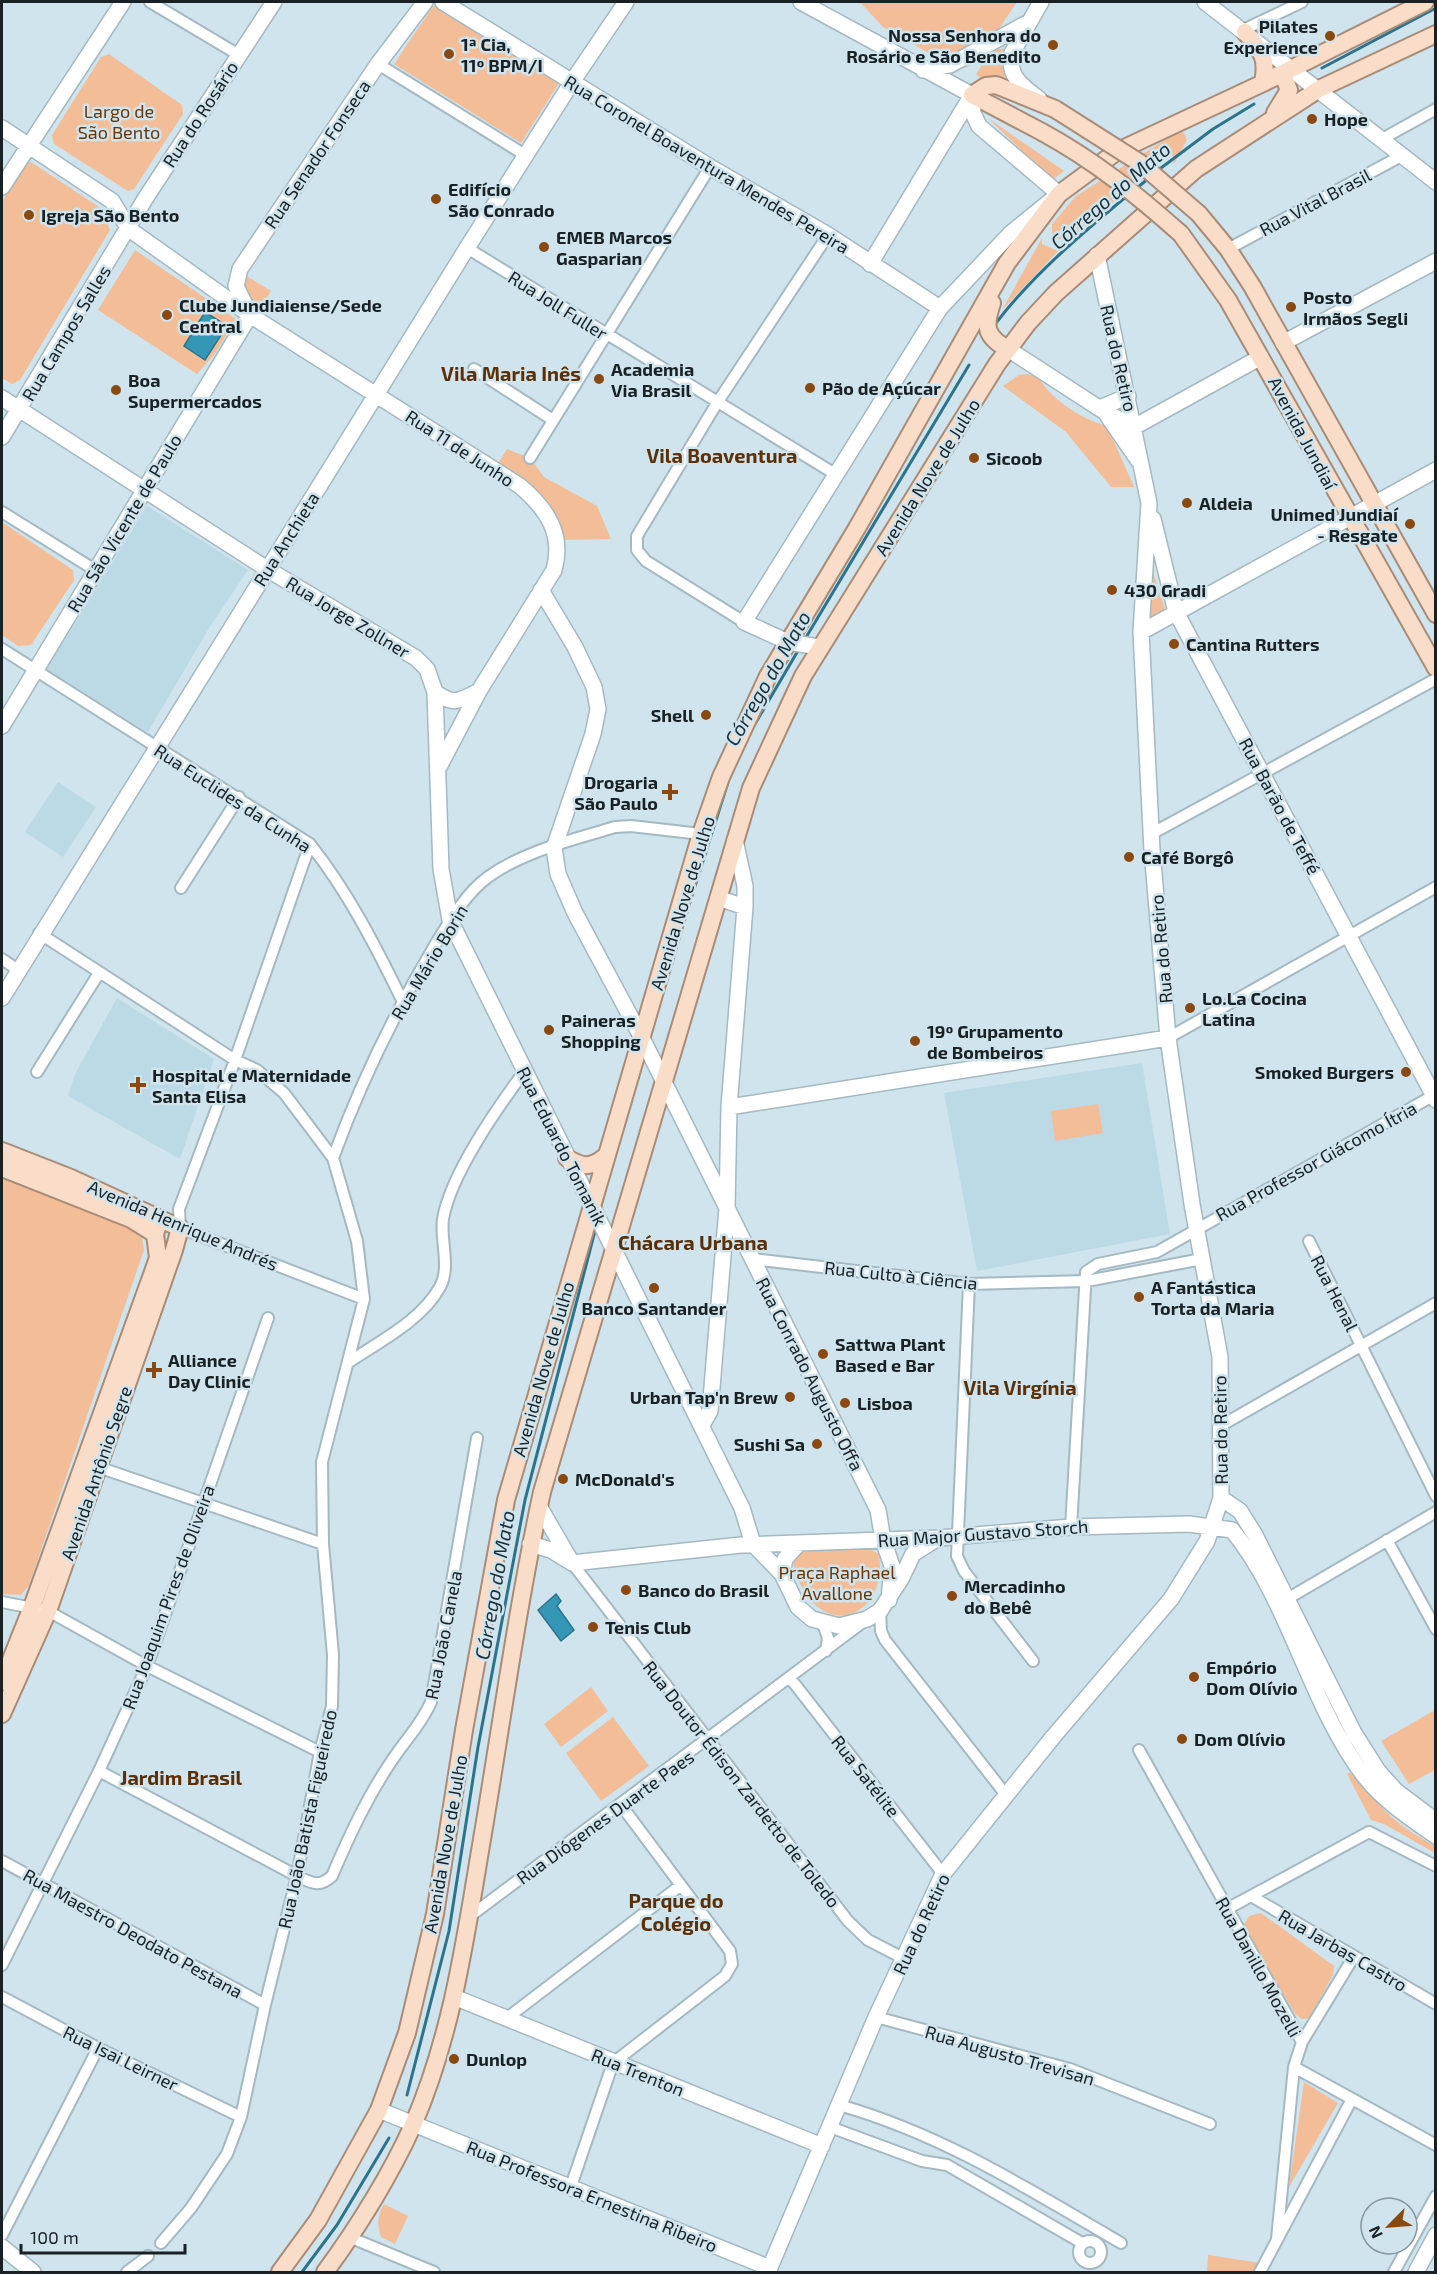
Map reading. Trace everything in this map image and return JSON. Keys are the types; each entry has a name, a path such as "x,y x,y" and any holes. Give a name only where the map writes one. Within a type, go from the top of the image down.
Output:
{"main road":[{"name":"Avenida Nove de Julho","path":"280,2272 318,2220 384,2112 407,2033 435,1914 464,1730 506,1500 595,1212 607,1155 701,834 721,777 768,676 857,528 1007,263 1059,194 1116,152 1278,76 1425,2"},
{"path":"1244,31 1263,53 1266,68 1285,80 1289,90 1269,121"},
{"name":"Avenida Nove de Julho","path":"325,2272 349,2237 410,2122 438,2056 454,1997 469,1917 530,1544 539,1506 613,1247 751,788 813,646 1008,350 1056,292 1196,169 1319,89 1436,34"},
{"name":"Avenida Jundiaí","path":"1436,614 1228,249 1199,214 1140,163 1049,106 996,85 986,86 972,95 1082,154 1120,180 1181,234 1228,300 1262,357 1349,518 1436,668"},
{"path":"1007,263 986,321 991,338 1008,350"},
{"name":"Avenida Henrique Andrés","path":"2,1151 131,1219 158,1226 180,1228"},
{"path":"567,1158 581,1166 589,1167 607,1155"},
{"name":"Avenida Henrique Andrés","path":"2,1168 70,1186"},
{"name":"Avenida Antônio Segre","path":"2,1714 40,1609 158,1258 158,1226"},
{"name":"Avenida Antônio Segre","path":"2,1682 40,1609 98,1467 180,1228"}],"street":[{"path":"2,187 123,2"},
{"path":"150,2 239,55"},
{"name":"Rua do Rosário","path":"129,229 145,199 274,2"},
{"name":"Rua Senador Fonseca","path":"250,315 236,286 240,269 378,64 425,2"},
{"name":"Rua Coronel Boaventura Mendes Pereira","path":"443,2 710,167 828,236 940,308"},
{"name":"Rua Anchieta","path":"2,998 39,933 378,395 525,155 626,2"},
{"path":"801,2 972,95"},
{"path":"1041,2 1012,53 1010,63 1011,71 1020,84 1049,106"},
{"path":"1205,2 1244,31 1278,76 1319,89 1436,182"},
{"path":"1244,31 1302,2"},
{"path":"923,70 950,65 1029,22"},
{"path":"378,64 525,155"},
{"path":"744,622 940,308 1011,232 1059,194 979,126 973,113 972,95"},
{"path":"870,264 972,95"},
{"path":"1382,139 1436,109"},
{"path":"2,128 112,201 135,205 145,199"},
{"path":"40,129 51,160"},
{"name":"Rua Vital Brasil","path":"1228,249 1403,155"},
{"path":"530,458 710,167"},
{"path":"112,201 129,229"},
{"name":"Rua 11 de Junho","path":"129,229 250,315 520,486 541,503 557,537 558,554 554,570 479,690 439,767"},
{"name":"Rua Campos Salles","path":"2,437 129,229"},
{"path":"813,646 790,642 744,622 646,561 637,550 637,536 717,403 828,236"},
{"name":"Rua Joll Fuller","path":"467,248 835,474"},
{"name":"Rua do Retiro","path":"769,2270 876,2017 905,1959 921,1916 943,1874 1006,1795 1171,1599 1202,1550 1221,1498 1220,1357 1202,1259 1168,1038 1151,834 1142,632 1149,503 1097,255"},
{"path":"1283,343 1436,261"},
{"name":"Rua São Vicente de Paulo","path":"2,726 250,315"},
{"path":"1008,350 1102,410 1134,427 1262,357"},
{"path":"474,369 554,420"},
{"path":"1102,410 1128,396"},
{"name":"Rua Jorge Zollner","path":"2,398 267,569 416,658 427,669 435,692 439,767"},
{"name":"Rua do Retiro","path":"1102,410 1139,462"},
{"path":"1142,632 1436,470"},
{"name":"Rua Barão de Teffé","path":"1149,503 1176,612 1435,1097"},
{"path":"2,512 95,570"},
{"name":"Rua Conrado Augusto Offa","path":"541,590 580,657 594,687 598,709 593,734 554,848 558,874 575,913 642,1038 878,1510 883,1540"},
{"name":"Rua Euclides da Cunha","path":"2,649 310,844 335,876 356,909 402,1000"},
{"path":"1151,834 1436,679"},
{"path":"435,692 453,702 479,690"},
{"name":"Rua Eduardo Tomanik","path":"439,767 441,869 450,920 702,1425 742,1508 753,1544"},
{"path":"181,888 239,797"},
{"name":"Rua Mário Borin","path":"333,1158 348,1115 402,1000 450,920 487,878 514,861 615,827 631,826 701,834"},
{"path":"702,1425 710,1411 727,1208 729,1107 745,907 745,886 735,840"},
{"path":"180,1228 179,1209 235,1060 310,844"},
{"path":"729,1107 1168,1038 1436,887"},
{"path":"718,898 745,907"},
{"path":"39,933 235,1060 257,1070 284,1094 333,1158 357,1241 364,1299"},
{"path":"2,959 18,970"},
{"path":"37,1072 99,973"},
{"path":"349,1362 415,1317 441,1286 445,1252 443,1220 453,1185 524,1072"},
{"name":"Rua Professor Giácomo Ítria","path":"1197,1228 1435,1097"},
{"path":"158,1226 179,1209"},
{"name":"Avenida Henrique Andrés","path":"180,1228 364,1299"},
{"path":"1071,1527 1086,1272 1091,1267 1158,1252 1197,1228"},
{"name":"Rua Henal","path":"1309,1241 1436,1496"},
{"name":"Rua Culto à Ciência","path":"752,1259 969,1284 1087,1281 1202,1259"},
{"path":"969,1284 957,1556 964,1571 1034,1660"},
{"name":"Rua João Batista Figueiredo","path":"161,2243 191,2208 227,2154 242,2117 265,2006 297,1876 320,1752 332,1706 333,1655 323,1544 322,1462 364,1299"},
{"path":"1222,1425 1436,1303"},
{"name":"Rua Joaquim Pires de Oliveira","path":"2,1965 99,1771 147,1666 268,1318"},
{"name":"Rua João Canela","path":"297,1876 315,1884 324,1884 332,1876 360,1814 395,1756 423,1720 431,1702 477,1438"},
{"path":"98,1467 323,1544"},
{"path":"1221,1498 1240,1511 1354,1732 1378,1771 1396,1791 1436,1821"},
{"name":"Rua Doutor Édison Zardetto de Toledo","path":"539,1506 572,1563 848,1921 868,1940 905,1959"},
{"path":"1271,1594 1287,1599 1436,1512"},
{"path":"1213,1525 1232,1530 1244,1545 1271,1594 1343,1741 1366,1778 1415,1822 1436,1836"},
{"name":"Rua Major Gustavo Storch","path":"572,1563 753,1544 939,1538 1071,1527 1213,1525"},
{"path":"753,1544 782,1574 798,1607 812,1619 823,1623 852,1624 878,1610 918,1548 939,1538"},
{"path":"883,1540 892,1566 878,1610 881,1631 892,1650 1006,1795"},
{"path":"1387,1540 1436,1629"},
{"path":"782,1574 785,1559 800,1543"},
{"name":"Rua Doutor Édison Zardetto de Toledo","path":"530,1544 551,1550 572,1563"},
{"path":"2,1602 40,1609 147,1666 320,1752"},
{"name":"Rua Diógenes Duarte Paes","path":"469,1917 709,1740 878,1610"},
{"path":"823,1623 828,1638 826,1651"},
{"name":"Rua Satélite","path":"790,1678 943,1874"},
{"name":"Rua Danillo Mozelli","path":"1139,1750 1302,2042 1294,2067 1277,2239"},
{"path":"99,1771 297,1876"},
{"path":"571,2186 613,2063 725,1977 732,1964 730,1950 621,1805"},
{"path":"1227,1909 1369,1832 1436,1866"},
{"name":"Rua Maestro Deodato Pestana","path":"2,1861 265,2006"},
{"path":"507,2018 681,1885"},
{"name":"Rua Jarbas Castro","path":"1251,1896 1353,1958 1436,2004"},
{"path":"1302,2042 1353,1958"},
{"name":"Rua Isai Leirner","path":"2,1997 98,2048 242,2117"},
{"name":"Rua Trenton","path":"454,1997 822,2146"},
{"name":"Rua Augusto Trevisan","path":"876,2017 1070,2069 1210,2124"},
{"path":"2,2235 98,2048"},
{"path":"1294,2067 1436,2145"},
{"path":"1260,2272 1352,2099"},
{"path":"839,2105 930,2136 983,2162 1121,2243"},
{"name":"Rua Professora Ernestina Ribeiro","path":"384,2112 571,2186 769,2270"},
{"path":"830,2127 922,2161 947,2165 1082,2243 1092,2241 1099,2244 1102,2272"},
{"path":"947,2165 957,2150"},
{"path":"1394,2272 1436,2196"},
{"path":"1416,2272 1436,2235"},
{"path":"349,2237 434,2272"},
{"path":"1082,2243 1079,2253 1083,2260 1093,2262 1099,2258"},
{"path":"2,2247 33,2272"},
{"path":"127,2272 148,2256"}],"shaded area":[{"path":"147,506 248,570 209,628 148,732 47,669"},
{"path":"58,782 96,807 63,857 25,832"},
{"name":"Hospital e Maternidade Santa Elisa","path":"117,998 214,1059 180,1159 68,1096 75,1074"},
{"path":"1142,1063 1170,1234 977,1271 944,1093"}],"green space":[{"path":"860,2 1017,2 975,64 958,70 883,27"},
{"path":"434,5 559,83 521,143 394,64"},
{"path":"993,49 1022,49 1006,81 985,82 976,74"},
{"name":"Largo de São Bento","path":"109,54 182,105 183,114 134,189 128,191 54,144 52,135 101,57"},
{"path":"988,118 1064,171 1052,180"},
{"path":"1179,131 1184,133 1187,140 1174,164 1172,151 1069,240 1052,238 1052,224 1076,196"},
{"path":"31,162 102,209 110,230 20,380 12,384 2,378 2,202 24,163"},
{"path":"1042,238 1042,244 1058,251 1002,310"},
{"name":"Clube Jundiaiense/Sede Central","path":"135,250 236,319 214,355 197,374 98,310"},
{"path":"240,272 271,291 257,313 227,291"},
{"path":"1027,374 1038,377 1059,401 1077,413 1107,426 1134,487 1111,487 1066,432 1003,386 1019,375"},
{"path":"507,449 530,458 544,477 597,506 611,539 563,540 538,492 496,467"},
{"path":"2,522 73,570 74,580 31,645 18,646 2,635"},
{"path":"1151,566 1165,610 1147,621"},
{"path":"1098,1104 1103,1133 1055,1141 1051,1111"},
{"path":"2,1177 130,1228 142,1238 144,1250 29,1585 21,1595 2,1594"},
{"name":"Praça Raphael Avallone","path":"867,1548 879,1554 879,1577 873,1596 861,1608 847,1615 832,1614 816,1606 803,1589 793,1563 800,1552"},
{"path":"591,1687 608,1711 561,1747 544,1724"},
{"path":"1435,1710 1435,1770 1409,1784 1381,1741"},
{"path":"613,1717 649,1766 601,1801 566,1753"},
{"path":"1354,1771 1380,1806 1408,1830 1435,1846 1435,1853 1384,1824 1371,1820 1347,1774"},
{"path":"1261,1913 1334,1966 1333,1975 1309,2018 1302,2019 1296,2015 1248,1935 1244,1924 1249,1916"},
{"path":"1304,2082 1338,2103 1289,2187"},
{"path":"384,2204 408,2216 395,2244 381,2237 378,2224"},
{"path":"1208,2255 1261,2263 1255,2272 1207,2272"}],"water":[{"path":"205,312 227,326 205,360 184,346"},
{"path":"556,1594 561,1601 557,1606 574,1630 561,1641 538,1610"}],"waterway":[{"name":"Córrego do Mato","path":"1322,68 1436,8"},
{"name":"Córrego do Mato","path":"1157,171 1213,129 1254,104"},
{"name":"Córrego do Mato","path":"1137,188 1150,177"},
{"name":"Córrego do Mato","path":"996,323 1041,272 1127,196"},
{"name":"Córrego do Mato","path":"805,639 969,365"},
{"name":"Córrego do Mato","path":"752,729 799,649"},
{"name":"Córrego do Mato","path":"684,921 729,779"},
{"name":"Córrego do Mato","path":"600,1209 607,1183"},
{"name":"Córrego do Mato","path":"407,2095 449,1931 478,1747 525,1500 596,1227"},
{"name":"Córrego do Mato","path":"302,2272 337,2225 389,2138"}],"place":[{"name":"Pilates Experience","path":"1330,36"},
{"name":"Nossa Senhora do Rosário e São Benedito","path":"1053,45"},
{"name":"1ª Cia, 11º BPM/I","path":"449,54"},
{"name":"Hope","path":"1312,119"},
{"name":"Edifício São Conrado","path":"436,199"},
{"name":"Igreja São Bento","path":"29,215"},
{"name":"EMEB Marcos Gasparian","path":"544,247"},
{"name":"Posto Irmãos Segli","path":"1291,307"},
{"name":"Clube Jundiaiense/Sede Central","path":"167,315"},
{"name":"Academia Via Brasil","path":"599,379"},
{"name":"Pão de Açúcar","path":"810,388"},
{"name":"Boa Supermercados","path":"116,390"},
{"name":"Sicoob","path":"974,458"},
{"name":"Aldeia","path":"1187,503"},
{"name":"Unimed Jundiaí - Resgate","path":"1410,524"},
{"name":"430 Gradi","path":"1112,590"},
{"name":"Cantina Rutters","path":"1174,644"},
{"name":"Shell","path":"706,715"},
{"name":"Drogaria São Paulo","path":"670,792"},
{"name":"Café Borgô","path":"1129,857"},
{"name":"Lo.La Cocina Latina","path":"1190,1008"},
{"name":"Paineras Shopping","path":"549,1030"},
{"name":"19º Grupamento de Bombeiros","path":"915,1041"},
{"name":"Smoked Burgers","path":"1406,1072"},
{"name":"Hospital e Maternidade Santa Elisa","path":"138,1085"},
{"name":"Banco Santander","path":"654,1288"},
{"name":"A Fantástica Torta da Maria","path":"1139,1297"},
{"name":"Sattwa Plant Based e Bar","path":"823,1354"},
{"name":"Alliance Day Clinic","path":"154,1370"},
{"name":"Urban Tap'n Brew","path":"790,1397"},
{"name":"Lisboa","path":"845,1403"},
{"name":"Sushi Sa","path":"817,1444"},
{"name":"McDonald's","path":"563,1479"},
{"name":"Banco do Brasil","path":"626,1590"},
{"name":"Mercadinho do Bebê","path":"952,1596"},
{"name":"Tenis Club","path":"593,1627"},
{"name":"Empório Dom Olívio","path":"1194,1677"},
{"name":"Dom Olívio","path":"1182,1739"},
{"name":"Dunlop","path":"454,2059"}],"district":[{"name":"Vila Maria Inês","path":"511,373"},
{"name":"Vila Boaventura","path":"722,455"},
{"name":"Chácara Urbana","path":"693,1242"},
{"name":"Vila Virgínia","path":"1020,1387"},
{"name":"Jardim Brasil","path":"181,1777"},
{"name":"Parque do Colégio","path":"676,1912"}]}
